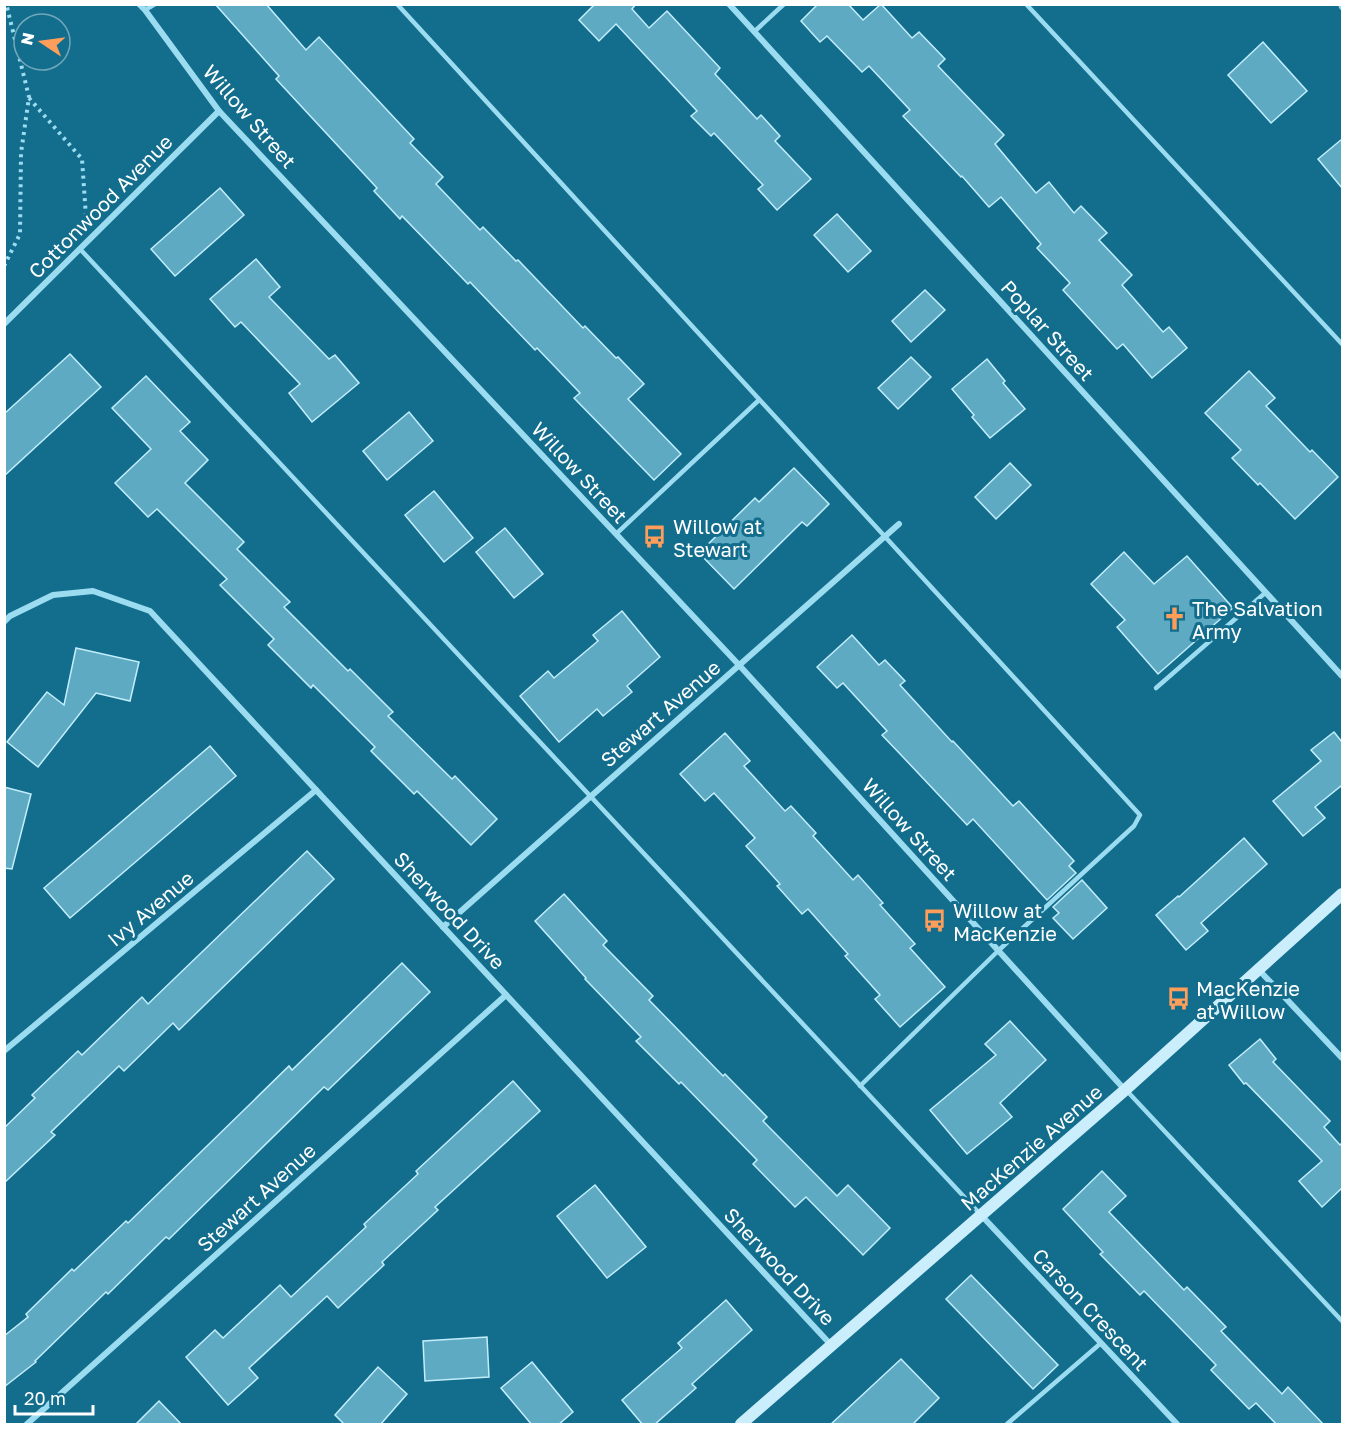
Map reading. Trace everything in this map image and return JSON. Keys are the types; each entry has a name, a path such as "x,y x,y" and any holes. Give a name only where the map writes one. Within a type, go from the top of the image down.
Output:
{"street":[{"name":"Willow Street","path":"139,4 219,111 739,665 1125,1090"},
{"name":"Poplar Street","path":"729,4 1342,676"},
{"name":"Cottonwood Avenue","path":"4,324 219,111"},
{"name":"Stewart Avenue","path":"443,927 899,524"},
{"name":"Sherwood Drive","path":"4,622 10,616 53,595 93,591 150,611 832,1346"},
{"name":"Ivy Avenue","path":"4,1051 316,790"},
{"name":"MacKenzie Avenue","path":"741,1425 1125,1090 1342,894"},
{"path":"1259,970 1342,1058"},
{"name":"Stewart Avenue","path":"27,1425 506,995"},
{"name":"Carson Crescent","path":"981,1215 1178,1425"}],"lane":[{"path":"145,10 156,4"},
{"path":"398,4 1140,815 1134,826 999,950 860,1086"},
{"path":"754,32 784,4"},
{"path":"1026,4 1342,344"},
{"path":"80,249 981,1215"},
{"path":"616,534 759,400"},
{"path":"1156,688 1265,593"},
{"path":"1125,1090 1342,1321"},
{"path":"1007,1425 1101,1343"}],"path":[{"path":"4,266 20,234 21,153 29,97 7,7"},
{"path":"29,97 82,159 86,217"}],"building":[{"path":"215,4 266,4 306,50 319,37 414,139 410,143 443,177 436,184 480,230 483,227 583,328 585,326 644,384 628,399 681,454 654,480 574,398 580,393 537,348 535,350 470,282 468,284 402,216 400,219 374,191 377,188 276,79 279,76"},
{"path":"595,4 636,4 632,9 649,28 667,11 720,68 715,74 757,119 761,115 780,136 775,141 811,179 777,210 758,189 763,185 714,133 711,136 691,116 697,111 616,24 599,41 579,20"},
{"path":"818,4 848,4 863,20 881,4 912,38 919,32 945,59 938,66 1004,135 995,144 1036,193 1049,182 1074,213 1081,206 1107,233 1099,240 1132,275 1122,285 1163,332 1169,327 1187,348 1152,378 1123,344 1117,349 1063,290 1070,283 1037,248 1041,244 1001,197 989,207 903,116 910,110 869,66 862,72 827,36 820,42 801,21"},
{"path":"1263,42 1307,91 1271,123 1228,75"},
{"path":"1342,139 1342,188 1318,159"},
{"path":"220,188 244,215 175,276 151,249"},
{"path":"837,214 871,251 848,272 814,235"},
{"path":"256,259 280,287 269,297 329,359 335,355 359,383 312,422 289,393 300,384 241,322 235,327 210,299"},
{"path":"925,290 945,310 911,342 892,321"},
{"path":"70,354 101,387 4,476 4,414"},
{"path":"911,357 931,377 898,409 878,388"},
{"path":"987,359 1025,409 990,438 952,389"},
{"path":"1249,371 1275,398 1266,406 1310,452 1312,450 1338,477 1295,519 1232,458 1241,450 1205,413"},
{"path":"146,376 190,422 180,431 208,460 185,483 244,542 237,549 290,602 284,607 393,712 388,716 452,779 455,776 497,819 471,845 417,791 414,794 371,751 375,747 313,685 311,688 268,645 274,639 220,585 227,579 157,509 148,517 115,483 151,449 112,408"},
{"path":"409,412 433,441 387,480 363,451"},
{"path":"1010,463 1031,485 996,519 975,497"},
{"path":"794,468 829,504 807,526 802,522 734,589 699,553 755,498 759,502"},
{"path":"434,491 473,538 444,562 405,515"},
{"path":"505,528 543,574 514,598 476,552"},
{"name":"The Salvation Army","path":"1124,552 1154,584 1187,556 1233,608 1158,674 1117,627 1125,620 1091,584"},
{"path":"622,611 660,657 627,686 632,692 603,716 597,709 559,742 520,696 548,671 554,678 598,641 593,635"},
{"path":"852,635 879,665 885,660 905,681 900,685 952,742 1013,806 1019,801 1074,861 1069,866 1076,873 1047,900 973,819 967,825 882,735 887,731 843,683 837,688 817,667"},
{"path":"76,648 139,662 130,701 96,693 38,767 7,742 47,692 64,705"},
{"path":"1334,732 1342,742 1342,788 1341,786 1315,807 1325,818 1303,836 1273,801 1321,761 1311,750"},
{"path":"725,733 750,761 744,766 785,811 791,806 816,833 813,836 853,880 858,875 883,903 880,905 915,944 910,948 945,987 900,1027 875,999 880,995 845,956 848,954 808,909 802,914 777,886 780,884 746,846 755,838 714,793 705,801 680,774"},
{"path":"210,746 236,776 70,918 44,888"},
{"path":"4,787 31,794 12,869 4,868"},
{"path":"1244,838 1267,864 1201,923 1208,931 1186,950 1156,915"},
{"path":"307,851 334,879 179,1030 173,1023 124,1071 119,1066 51,1132 55,1135 4,1183 4,1128 35,1098 32,1095 78,1051 82,1055 142,997 148,1004"},
{"path":"1082,880 1107,908 1073,939 1053,918 1059,913 1053,907"},
{"path":"564,894 607,941 603,945 653,996 649,1000 723,1076 725,1074 767,1117 763,1121 837,1196 848,1185 890,1228 863,1255 806,1197 795,1207 753,1164 757,1160 681,1082 679,1084 636,1041 641,1037 585,979 535,921"},
{"path":"402,963 430,992 328,1090 324,1087 169,1239 166,1237 108,1294 106,1292 36,1362 4,1387 4,1336 28,1317 26,1314 72,1269 74,1271 126,1221 128,1223 289,1066 292,1070"},
{"path":"1010,1021 1046,1060 1000,1103 1012,1117 967,1154 930,1110 996,1055 985,1044"},
{"path":"1260,1039 1276,1059 1273,1062 1330,1121 1324,1127 1340,1145 1342,1143 1342,1188 1322,1207 1299,1181 1322,1161 1246,1083 1244,1084 1229,1065"},
{"path":"513,1081 540,1111 435,1207 438,1210 382,1262 384,1265 338,1308 327,1296 249,1368 258,1378 228,1405 186,1357 215,1330 223,1338 280,1285 291,1297 366,1227 364,1224 418,1174 416,1171"},
{"path":"1102,1171 1126,1196 1109,1212 1184,1290 1187,1287 1226,1327 1221,1331 1282,1394 1288,1387 1324,1425 1277,1425 1256,1403 1249,1409 1211,1370 1216,1365 1144,1291 1140,1295 1100,1254 1103,1252 1063,1209"},
{"path":"595,1185 646,1247 607,1278 557,1216"},
{"path":"971,1275 1058,1365 1033,1389 946,1299"},
{"path":"726,1300 752,1330 692,1384 696,1388 654,1425 643,1425 622,1400 682,1348 678,1343"},
{"path":"487,1337 489,1377 425,1381 423,1341"},
{"path":"901,1359 939,1398 912,1425 830,1425"},
{"path":"532,1362 573,1412 558,1425 532,1425 501,1388"},
{"path":"378,1367 407,1394 380,1425 345,1425 335,1415"},
{"path":"159,1401 182,1425 135,1425"}],"place":[{"name":"Willow at Stewart","path":"655,537"},
{"name":"The Salvation Army","path":"1174,619"},
{"name":"Willow at MacKenzie","path":"935,921"},
{"name":"MacKenzie at Willow","path":"1178,999"}]}
